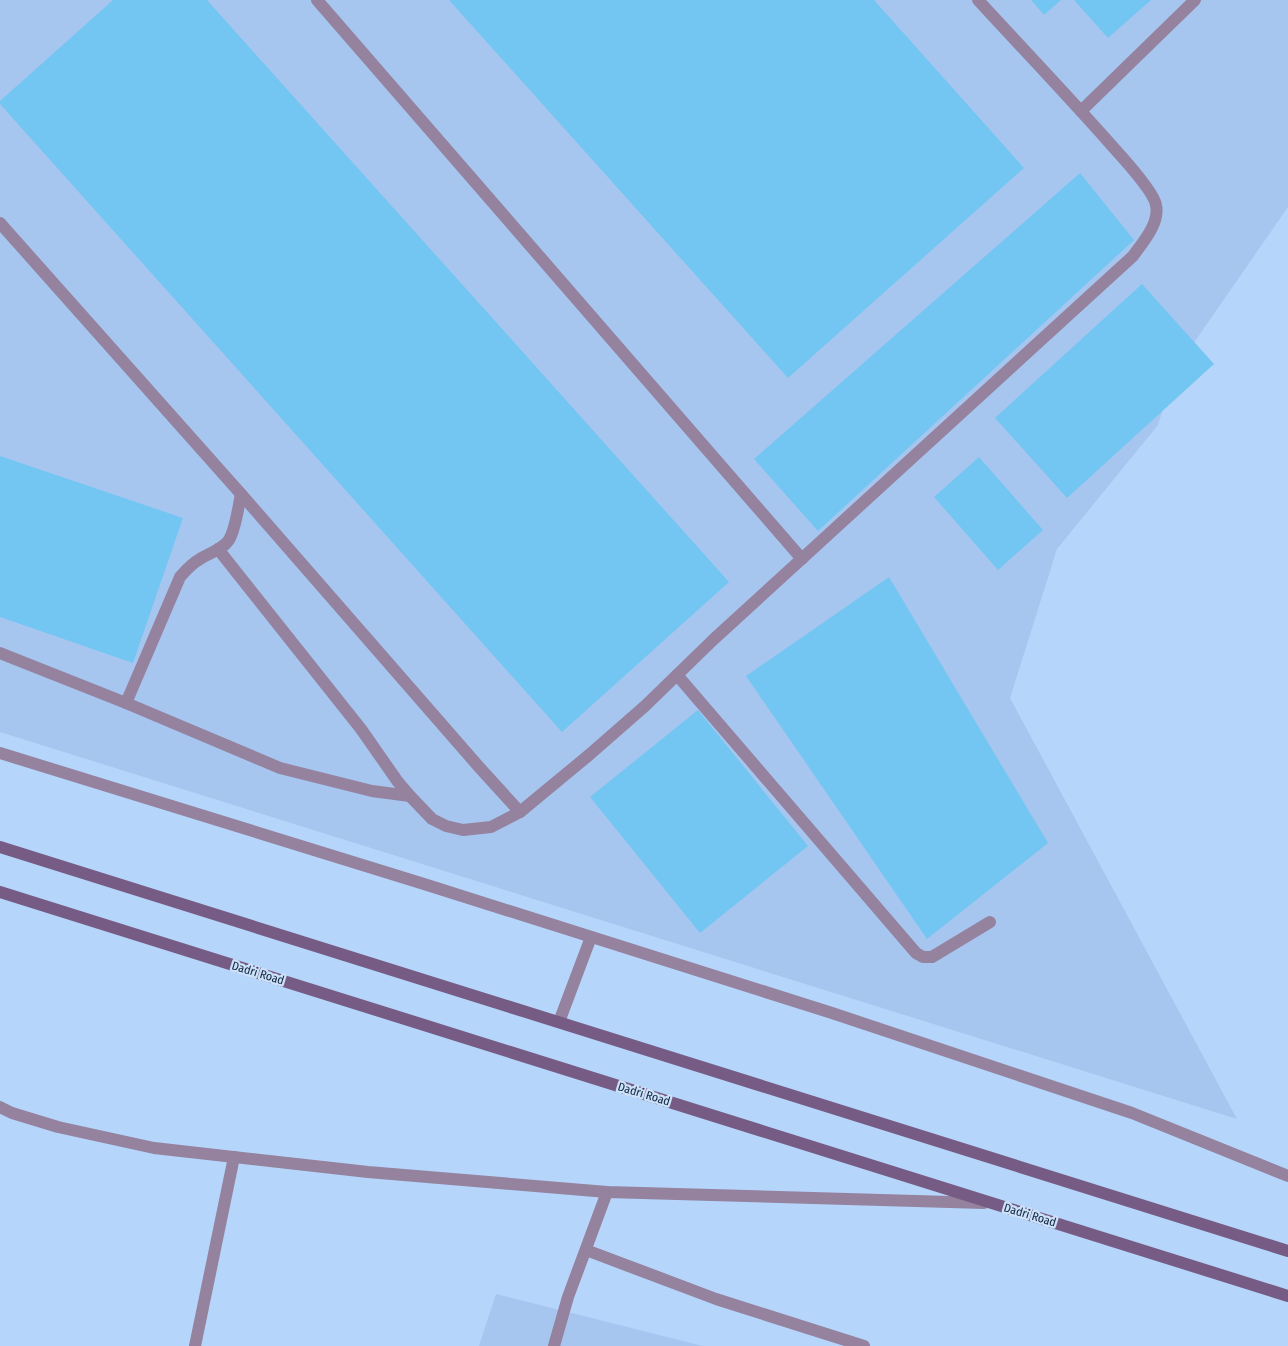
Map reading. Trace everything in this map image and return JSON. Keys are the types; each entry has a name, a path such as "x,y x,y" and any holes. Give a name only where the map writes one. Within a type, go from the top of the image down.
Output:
{"main road":[{"path":"0,847 1288,1251"},
{"name":"Dadri Road","path":"0,892 1288,1296"}],"street":[{"path":"317,0 802,559"},
{"path":"218,549 356,722 410,796 432,819 446,826 463,830 491,827 520,812 645,706 802,559 1133,256 1148,235 1156,214 1156,204 1150,192 1081,111 978,0"},
{"path":"1081,111 1195,0"},
{"path":"0,223 520,812"},
{"path":"126,703 180,578 189,566 228,542 233,533 241,494"},
{"path":"0,653 126,703 280,768 372,791 410,796"},
{"path":"677,675 916,953 923,957 932,957 990,922"},
{"path":"0,753 591,936 832,1013 1132,1113 1288,1176"},
{"path":"559,1022 591,936"},
{"path":"0,1107 12,1113 58,1127 145,1146 368,1172 607,1192 991,1203"},
{"path":"195,1346 234,1157"},
{"path":"554,1346 568,1298 607,1192"},
{"path":"586,1250 716,1299 864,1346"}],"shaded area":[{"path":"0,0 1288,0 1288,207 1175,370 1158,425 1057,549 1010,698 1237,1119 0,732"},
{"path":"496,1294 703,1346 479,1346"}],"building":[{"path":"113,0 207,0 729,582 562,732 0,104 0,101"},
{"path":"449,0 874,0 1024,168 788,378"},
{"path":"1031,0 1061,0 1044,15"},
{"path":"1074,0 1151,0 1108,38"},
{"path":"1080,173 1134,240 818,531 754,459"},
{"path":"1142,284 1214,364 1067,498 995,418"},
{"path":"0,456 183,518 133,663 0,617"},
{"path":"979,457 1043,530 998,570 934,497"},
{"path":"889,577 1048,843 927,939 746,676"},
{"path":"698,710 808,846 700,933 590,797"}]}
